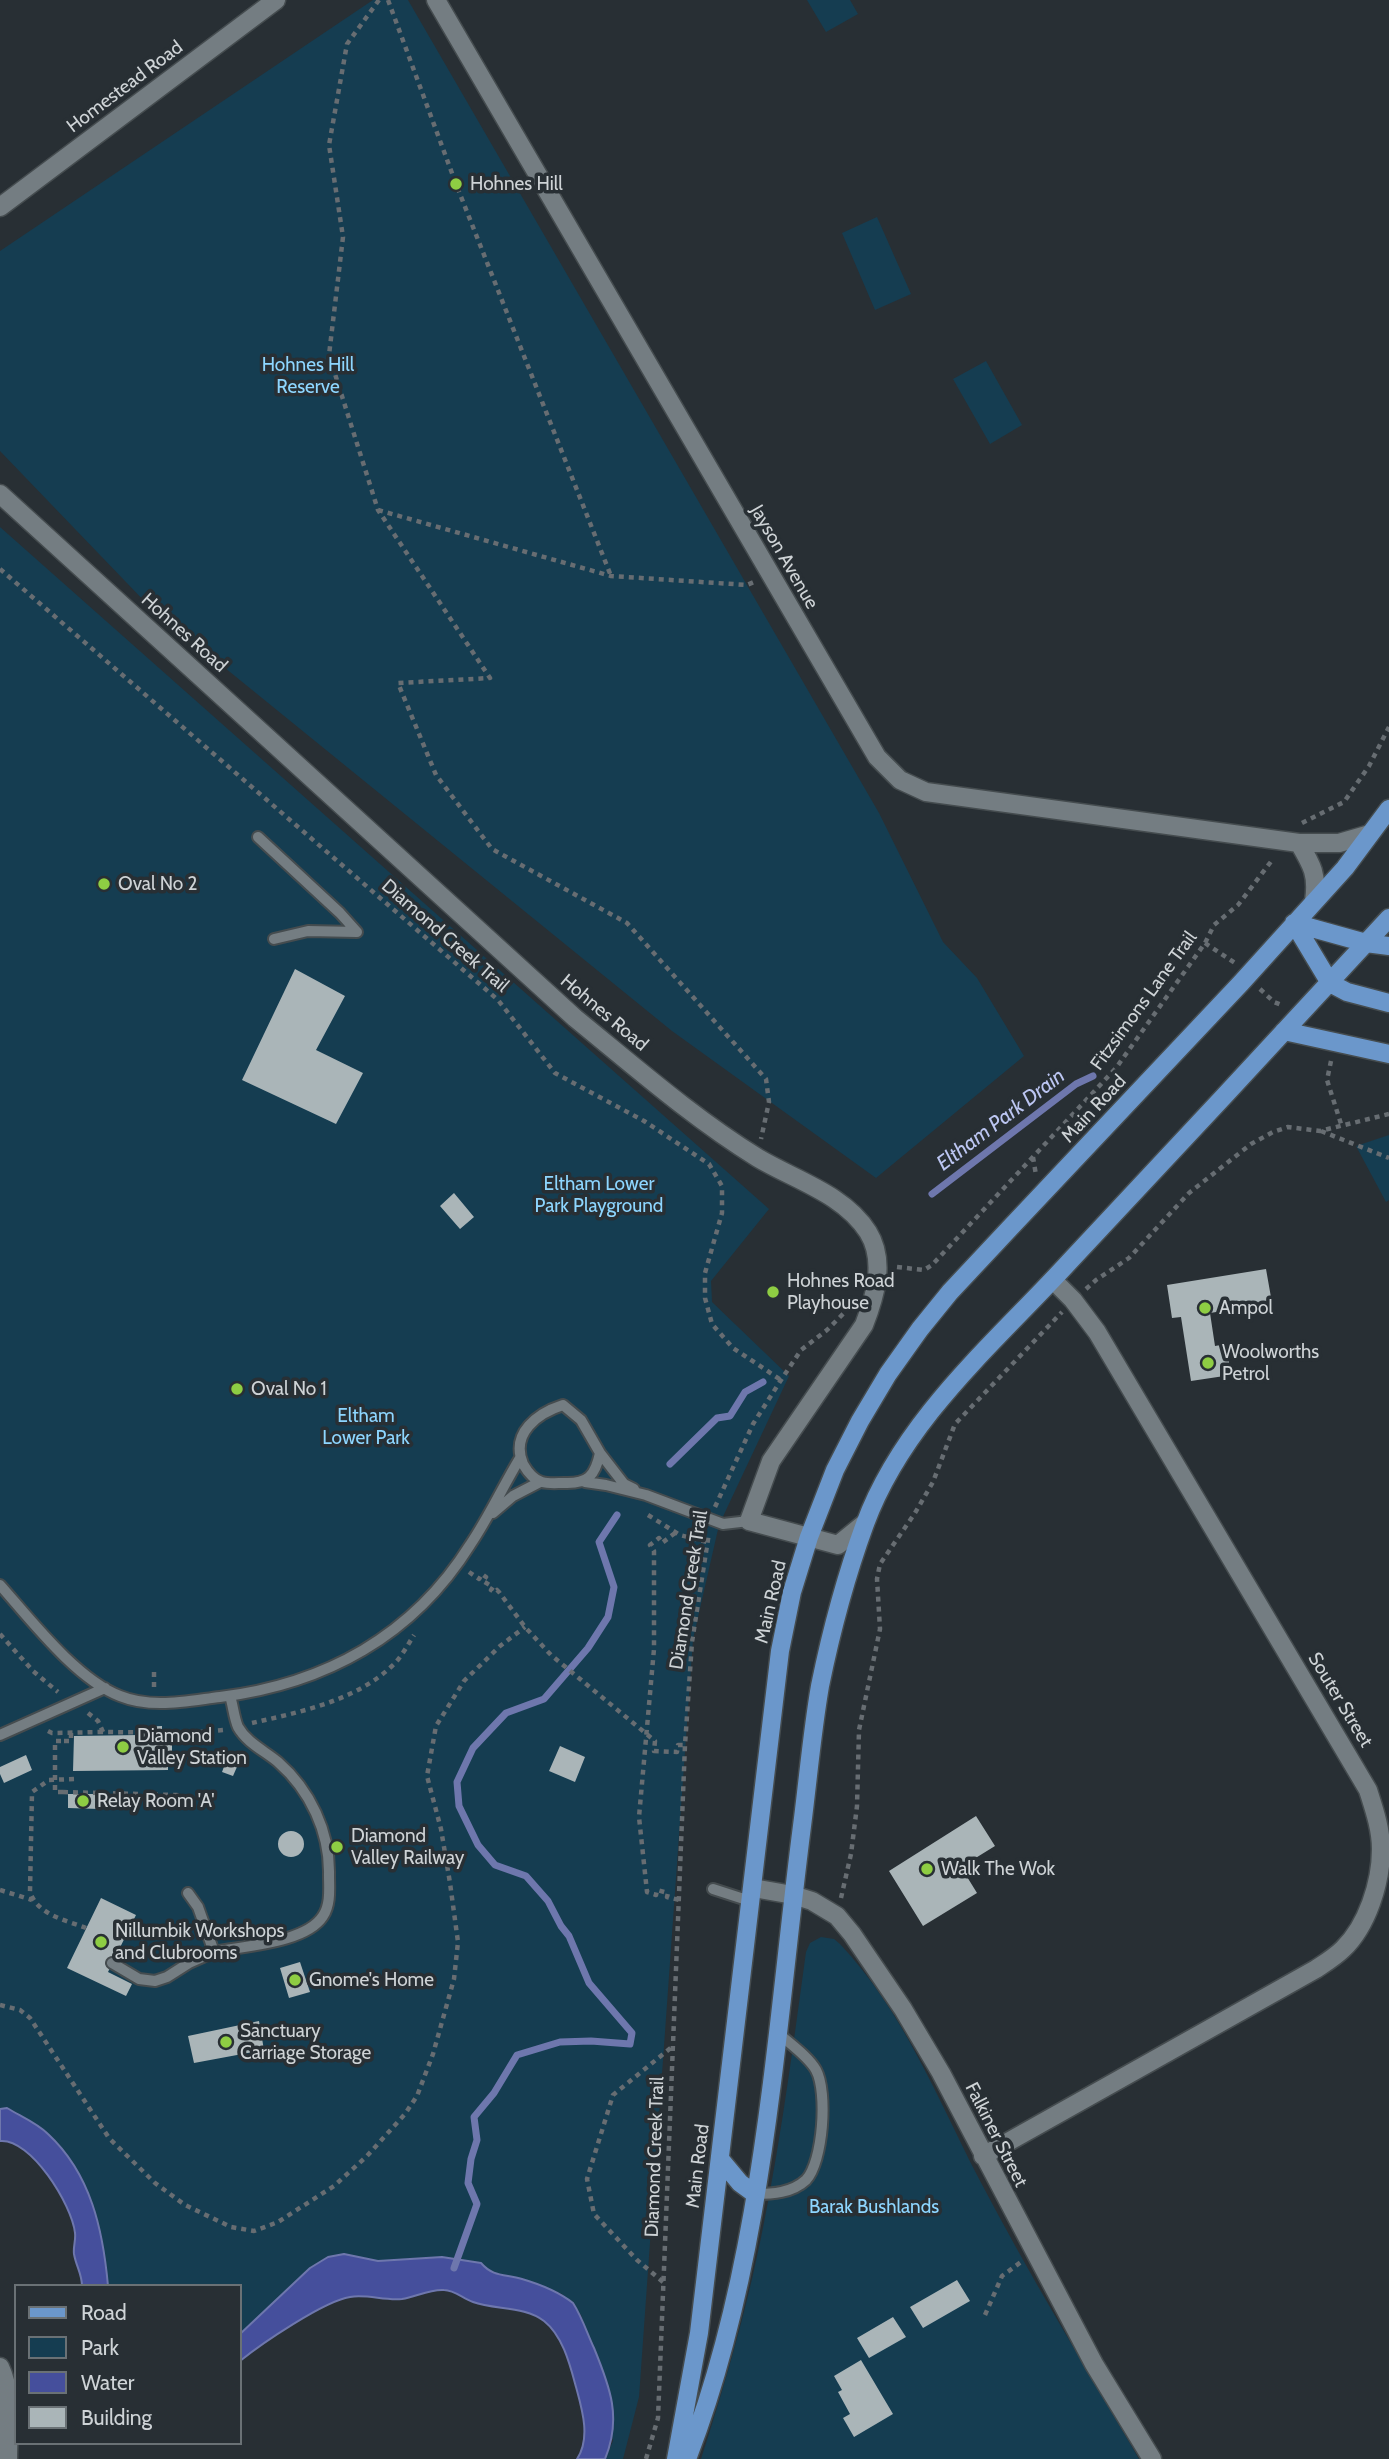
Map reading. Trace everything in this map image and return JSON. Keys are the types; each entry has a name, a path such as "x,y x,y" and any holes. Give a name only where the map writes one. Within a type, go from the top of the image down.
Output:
{"main road":[{"name":"Main Road","path":"676,2459 699,2333 780,1651 792,1592 809,1537 835,1470 888,1374 950,1292 1241,983 1345,868 1389,809"},
{"path":"687,2459 707,2409 729,2330 755,2194 771,2097 793,1895 820,1687 836,1618 865,1523 895,1464 942,1399 980,1353 1053,1280 1389,918"},
{"path":"1294,923 1366,943 1389,946"},
{"path":"1294,923 1330,983 1347,992 1389,1003"},
{"path":"1284,1031 1389,1054"},
{"path":"720,2159 740,2183 755,2194"}],"street":[{"name":"Homestead Road","path":"0,207 276,0"},
{"name":"Jayson Avenue","path":"436,0 877,757 900,780 926,792 1292,842 1339,843 1370,834"},
{"name":"Hohnes Road","path":"0,494 575,1018 671,1096 757,1157 837,1201 858,1219 869,1234 873,1243 877,1276 873,1300 864,1325 771,1461 749,1521"},
{"path":"1292,842 1312,865 1317,883 1314,901"},
{"name":"Souter Street","path":"983,2156 1316,1969 1344,1948 1364,1919 1376,1885 1381,1850 1377,1820 1368,1790 1097,1332 1073,1300 1053,1280"},
{"path":"749,1521 838,1545 865,1523"},
{"name":"Falkiner Street","path":"752,1895 793,1895 812,1901 837,1916 852,1934 941,2073 1094,2364 1152,2459"},
{"path":"0,2367 8,2392 8,2459"}],"lane":[{"path":"258,837 357,932 308,931 274,940"},
{"path":"540,1482 526,1470 520,1458 524,1431 544,1411 563,1405 581,1420 600,1453 624,1484 723,1524 749,1521"},
{"path":"585,1482 597,1468 600,1453"},
{"path":"0,1585 57,1648 105,1688 119,1696 152,1704 230,1696 283,1685 360,1653 386,1637 407,1619 441,1584 469,1548 520,1458"},
{"path":"488,1517 513,1496 540,1482 585,1482 646,1495"},
{"path":"0,1735 105,1688"},
{"path":"112,1963 139,1979 155,1982 214,1952 298,1934 316,1925 324,1915 329,1897 328,1845 312,1805 288,1772 249,1740 238,1726 230,1696"},
{"path":"713,1889 752,1895"},
{"path":"188,1893 198,1907 214,1952"},
{"path":"755,2194 772,2194 797,2186 807,2179 818,2154 822,2119 821,2083 808,2060 778,2033"}],"path":[{"path":"379,0 347,44 329,145 343,237 329,355 378,510 490,678 398,683 436,775 492,849 627,923 766,1079 769,1102 757,1157"},
{"path":"388,0 461,197 611,576"},
{"path":"378,510 611,576 747,585 771,575"},
{"name":"Diamond Creek Trail","path":"0,569 498,1000 555,1073 644,1121 709,1164 722,1186 722,1213 705,1273 705,1298 712,1324 733,1348 781,1380 753,1423 711,1520 692,1642 685,1745 658,2418 646,2459"},
{"name":"Fitzsimons Lane Trail","path":"877,1276 896,1267 924,1269 932,1265 1116,1068 1205,943 1214,925 1238,905 1269,865 1292,842 1298,825 1344,802 1369,766 1389,727"},
{"path":"1205,943 1236,964"},
{"path":"1334,1053 1326,1080 1342,1127"},
{"path":"1320,1131 1389,1114"},
{"path":"1084,1291 1129,1258 1189,1193 1251,1144 1273,1132 1288,1127 1320,1131 1389,1158"},
{"path":"781,1380 801,1350 827,1330 850,1307 867,1282 877,1276"},
{"path":"837,1916 851,1854 857,1807 859,1730 880,1629 877,1579 880,1564 933,1482 955,1424 1065,1309"},
{"path":"641,1511 676,1533 707,1542"},
{"path":"676,1533 662,1543 659,1538 650,1545 655,1558 654,1648 639,1817 647,1892 656,1895 657,1889 668,1893 667,1897 679,1900"},
{"path":"459,1579 472,1562"},
{"path":"466,1570 479,1578 482,1574 486,1577 483,1581 493,1587 491,1590 499,1591 525,1628 551,1655 655,1741 654,1751 677,1752 677,1745 685,1745"},
{"path":"29,1722 52,1733 217,1732 314,1708 360,1688 391,1667 420,1626"},
{"path":"0,2005 20,2010 30,2018 109,2138 155,2183 184,2205 232,2227 254,2231 278,2222 334,2186 396,2124 417,2096 433,2054 454,1979 458,1942 441,1829 427,1776 436,1726 464,1681 500,1646 525,1628"},
{"path":"0,1634 33,1671 98,1721 103,1732"},
{"path":"154,1670 154,1691"},
{"path":"149,1724 149,1732"},
{"path":"71,1733 71,1741 55,1741 55,1792 177,1794 190,1801"},
{"path":"32,1900 32,1792 48,1780 74,1779"},
{"path":"0,1890 32,1900 42,1910 86,1928"},
{"path":"663,2283 636,2260 594,2214 587,2179 613,2095 673,2046"},
{"path":"985,2315 1002,2276 1035,2254"}],"green space":[{"name":"Hohnes Hill Reserve","path":"373,0 408,0 879,813 943,942 977,978 1024,1056 876,1178 672,1031 150,607 0,451 0,251"},
{"path":"807,0 850,0 858,14 826,32"},
{"path":"877,217 911,294 875,310 842,233"},
{"path":"986,361 1022,425 990,444 953,379"},
{"name":"Eltham Lower Park","path":"0,527 769,1209 711,1281 712,1302 789,1376 719,1525 693,1639 639,2397 623,2459 605,2459 613,2441 587,2333 581,2315 562,2294 521,2279 488,2271 480,2263 442,2257 378,2261 344,2254 310,2268 242,2332 242,2284 108,2284 107,2276 26,2120 8,2108 0,2109"},
{"path":"1389,1135 1389,1200 1386,1202 1356,1146"},
{"name":"Barak Bushlands","path":"821,1937 834,1939 840,1944 862,1970 901,2026 1017,2248 1139,2459 701,2459 735,2347 761,2238 783,2116 806,1952 810,1943"}],"water":[{"path":"7,2108 44,2130 75,2167 85,2185 98,2224 108,2284 82,2284 74,2254 72,2221 66,2206 37,2161 12,2143 0,2141 0,2109"},
{"path":"344,2254 378,2261 442,2257 481,2263 495,2273 542,2286 573,2303 600,2362 612,2403 613,2430 605,2459 577,2459 584,2442 583,2414 568,2360 551,2327 528,2313 469,2301 448,2290 402,2299 356,2296 339,2300 293,2324 242,2359 242,2332 310,2268 328,2257"}],"building":[{"path":"295,969 345,996 316,1050 363,1073 336,1124 242,1080"},
{"path":"454,1193 474,1217 460,1229 440,1206"},
{"name":"Ampol","path":"1266,1269 1272,1303 1210,1313 1215,1346 1226,1344 1231,1375 1191,1381 1181,1317 1172,1318 1167,1285"},
{"name":"Diamond Valley Station","path":"162,1726 162,1744 172,1745 172,1761 168,1761 168,1770 73,1771 74,1736 139,1735 138,1727"},
{"path":"560,1746 585,1757 575,1782 549,1771"},
{"path":"26,1755 32,1770 4,1783 0,1767"},
{"path":"228,1756 240,1760 233,1776 222,1772"},
{"name":"Relay Room 'A'","path":"68,1794 99,1794 99,1809 68,1808"},
{"name":"Walk The Wok","path":"976,1816 995,1846 961,1867 977,1893 923,1926 889,1871"},
{"path":"291,1831 300,1835 304,1844 300,1853 291,1857 282,1853 278,1844 282,1835"},
{"name":"Nillumbik Workshops and Clubrooms","path":"101,1898 136,1915 108,1972 132,1984 126,1996 67,1968"},
{"name":"Gnome's Home","path":"300,1962 310,1992 289,1998 280,1968"},
{"name":"Sanctuary Carriage Storage","path":"259,2021 264,2050 194,2063 188,2036"},
{"path":"957,2280 970,2301 923,2328 910,2307"},
{"path":"893,2317 906,2337 869,2358 857,2338"},
{"path":"861,2360 893,2414 854,2437 843,2418 850,2414 838,2392 842,2390 834,2376"}],"waterway":[{"name":"Eltham Park Drain","path":"932,1194 1076,1084 1093,1076"},
{"name":"Eltham Park Drain","path":"670,1464 717,1418 730,1416 745,1392 763,1382"},
{"path":"454,2268 477,2204 468,2183 477,2140 474,2117 494,2093 517,2055 560,2042 630,2044 632,2033 589,1983 569,1936 548,1901 526,1876 495,1865 478,1845 459,1806 457,1782 473,1748 506,1713 544,1699 588,1648 608,1617 614,1587 599,1542 617,1515"}],"place":[{"name":"Hohnes Hill","path":"456,184"},
{"name":"Oval No 2","path":"104,884"},
{"name":"Hohnes Road Playhouse","path":"773,1292"},
{"name":"Ampol","path":"1205,1308"},
{"name":"Woolworths Petrol","path":"1208,1363"},
{"name":"Oval No 1","path":"237,1389"},
{"name":"Diamond Valley Station","path":"123,1747"},
{"name":"Relay Room 'A'","path":"83,1801"},
{"name":"Diamond Valley Railway","path":"337,1847"},
{"name":"Walk The Wok","path":"927,1869"},
{"name":"Nillumbik Workshops and Clubrooms","path":"101,1942"},
{"name":"Gnome's Home","path":"295,1980"},
{"name":"Sanctuary Carriage Storage","path":"226,2042"}],"park label":[{"name":"Eltham Lower Park Playground","path":"599,1195"}]}
